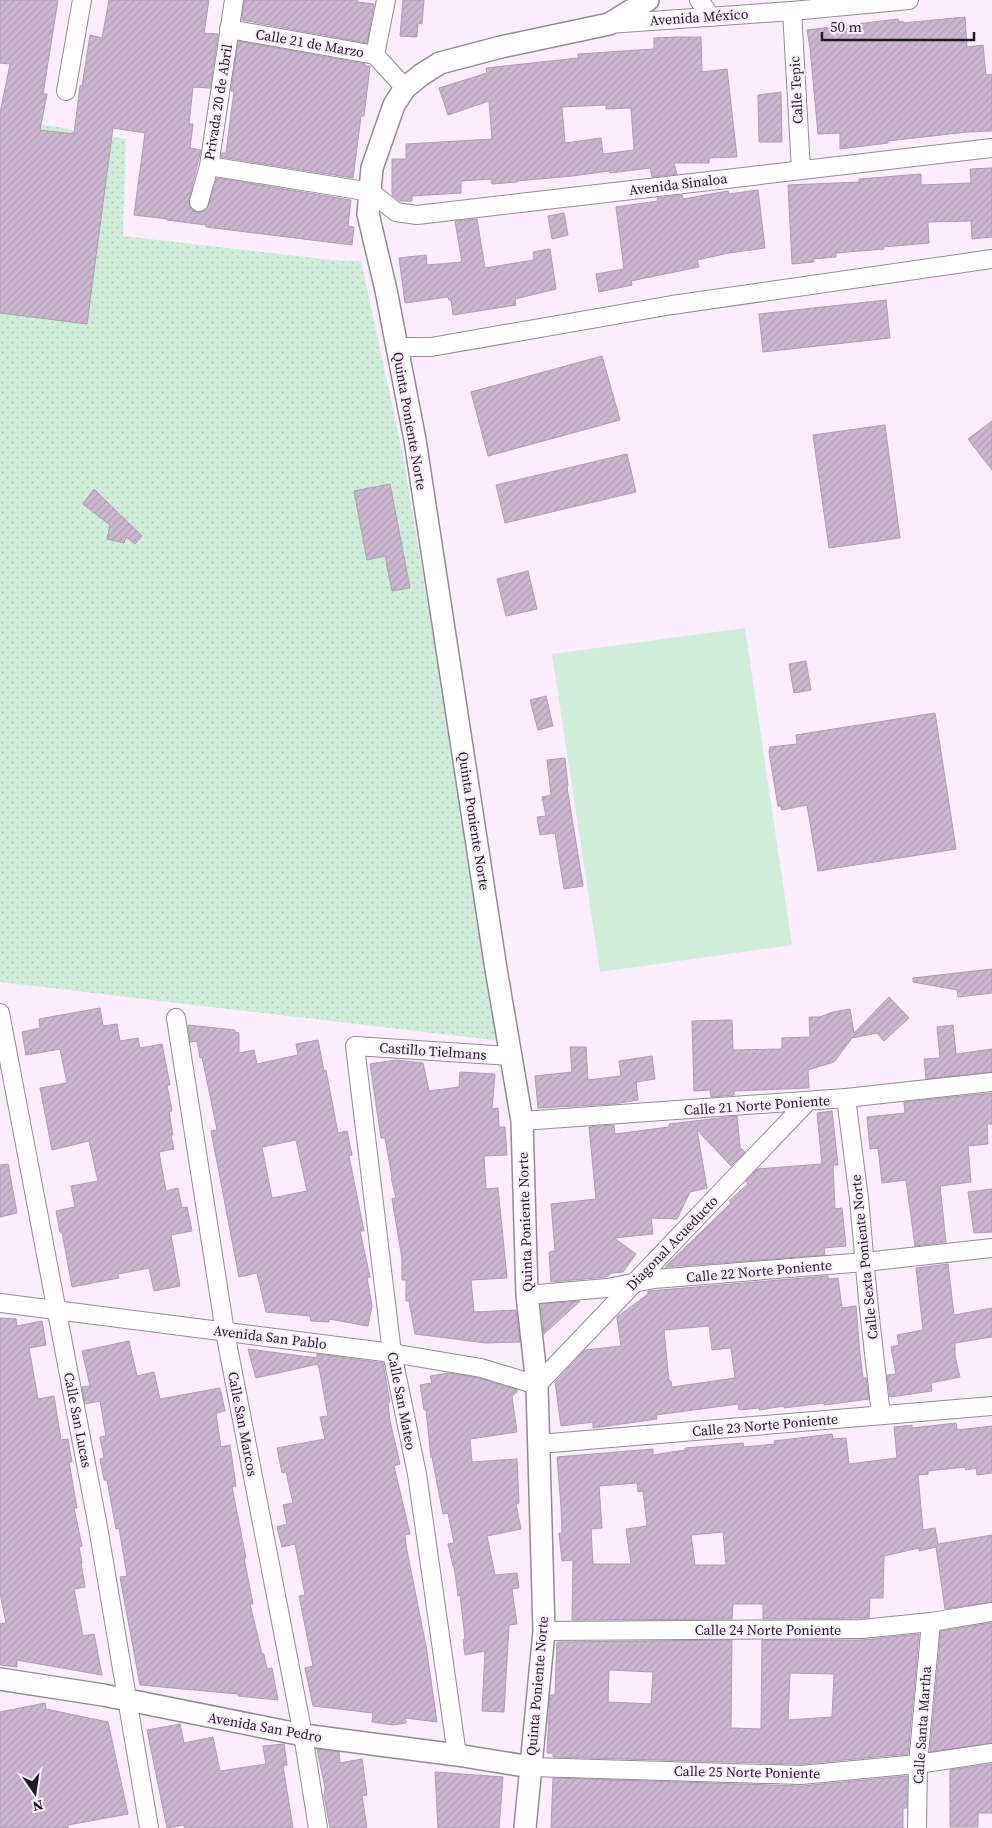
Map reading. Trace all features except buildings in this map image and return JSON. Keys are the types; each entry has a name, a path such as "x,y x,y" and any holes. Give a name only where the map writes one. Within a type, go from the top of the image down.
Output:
{"street":[{"path":"66,91 82,0"},
{"name":"Privada 20 de Abril","path":"199,202 209,166 234,0"},
{"path":"375,55 386,0"},
{"name":"Quinta Poniente Norte","path":"525,1828 544,1631 537,1385 527,1295 522,1121 496,969 415,440 386,290 368,214 372,168 394,105 405,88 440,63 501,47 608,24 648,0"},
{"path":"699,0 711,16"},
{"name":"Avenida México","path":"608,24 792,11 909,0"},
{"name":"Calle Tepic","path":"792,11 801,170"},
{"name":"Calle 21 de Marzo","path":"230,29 375,55 405,88"},
{"name":"Avenida Sinaloa","path":"371,192 396,212 417,215 992,148"},
{"path":"209,166 371,192"},
{"path":"396,348 431,347 672,305 992,259"},
{"name":"Calle San Lucas","path":"0,1014 57,1310 128,1700 149,1828"},
{"name":"Calle San Marcos","path":"176,1018 225,1332 303,1735 318,1828"},
{"name":"Castillo Tielmans","path":"355,1046 511,1056"},
{"name":"Calle San Mateo","path":"355,1046 392,1353 417,1474 457,1754"},
{"name":"Calle 21 Norte Poniente","path":"522,1121 846,1098 992,1082"},
{"name":"Calle Sexta Poniente Norte","path":"846,1098 881,1415"},
{"name":"Diagonal Acueducto","path":"537,1385 808,1101"},
{"name":"Calle 22 Norte Poniente","path":"527,1295 607,1288 654,1279 865,1262 992,1248"},
{"name":"Avenida San Pablo","path":"0,1303 392,1353 481,1368 537,1385"},
{"name":"Calle 23 Norte Poniente","path":"539,1444 992,1406"},
{"name":"Calle 24 Norte Poniente","path":"544,1631 862,1629 931,1622 992,1612"},
{"name":"Calle Santa Martha","path":"917,1828 918,1764 931,1622"},
{"name":"Avenida San Pedro","path":"0,1679 128,1700 303,1735 457,1754 530,1767"},
{"name":"Calle 25 Norte Poniente","path":"530,1767 801,1775 918,1764 992,1753"}],"green space":[{"path":"0,117 126,139 123,236 331,260 361,261 402,450 501,1041 0,982"},
{"path":"745,628 792,945 600,972 552,654"}]}
